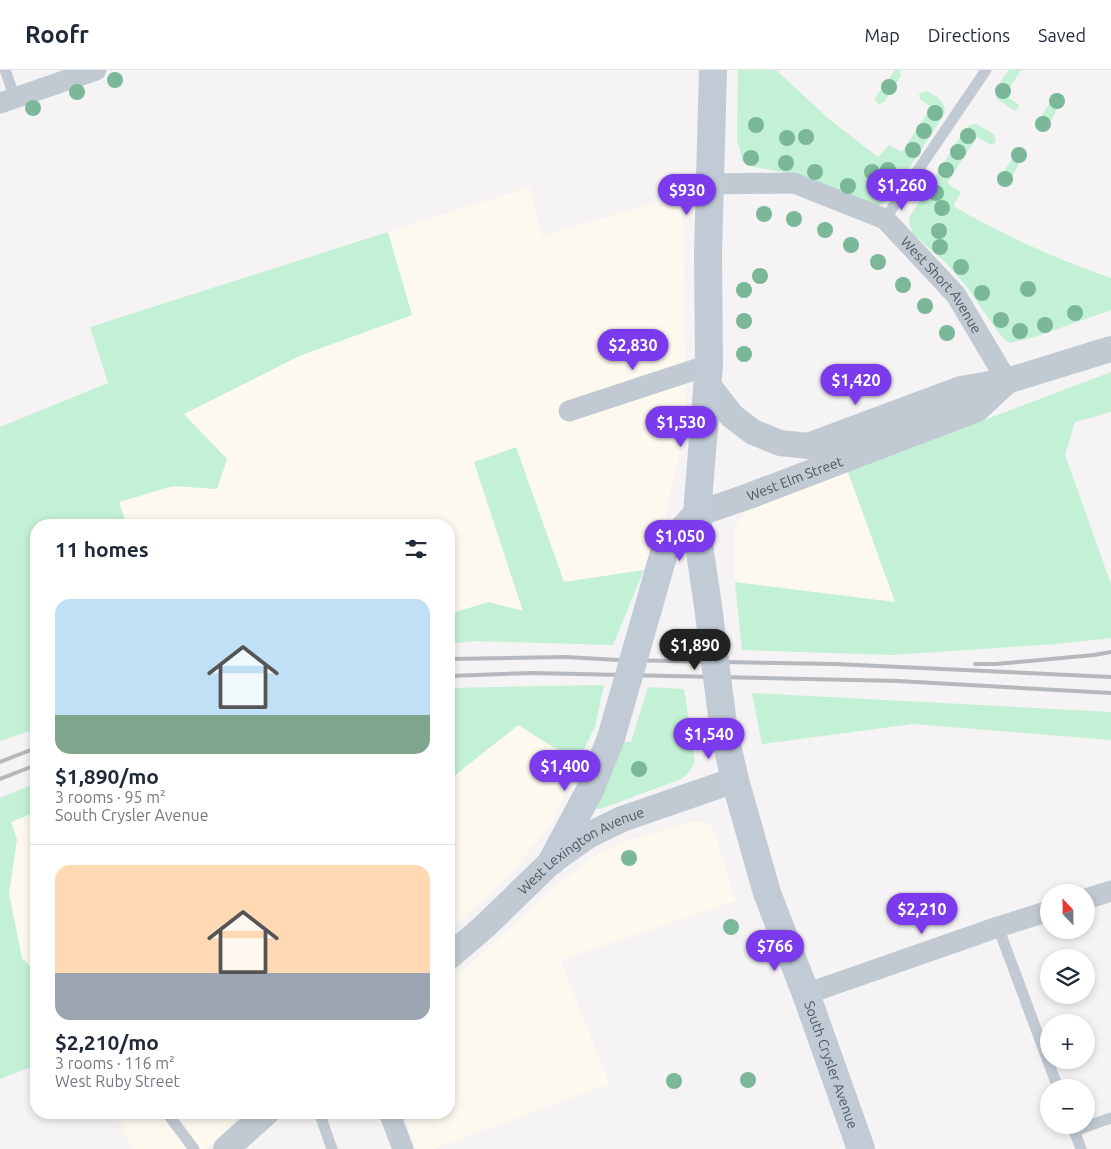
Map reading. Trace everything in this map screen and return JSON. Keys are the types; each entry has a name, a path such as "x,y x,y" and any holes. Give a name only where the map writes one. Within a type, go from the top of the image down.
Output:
{"main road":[{"path":"708,374 708,254 713,70"},
{"name":"South Crysler Avenue","path":"708,374 698,514 700,552 724,732 734,780 767,893 806,994 861,1149"},
{"path":"552,861 590,790 611,738 664,549 698,514"}],"street":[{"path":"8,101 96,70"},
{"name":"West Short Avenue","path":"710,184 794,183 885,219 956,295 1007,381"},
{"name":"West Elm Street","path":"698,514 734,482 795,460 808,446 961,388 1007,381 1111,349"},
{"path":"569,411 708,374"},
{"name":"West Elm Street","path":"708,374 732,416 753,432 780,443 808,446"},
{"name":"West Elm Street","path":"698,514 977,409 1007,381"},
{"name":"West Lexington Avenue","path":"455,952 484,927 552,861 589,835 622,819 734,780"},
{"path":"1095,896 1111,891"},
{"path":"806,994 1040,914"},
{"path":"226,1149 259,1119"},
{"path":"392,1119 403,1149"}],"lane":[{"path":"5,70 8,101"},
{"path":"885,219 986,70"},
{"path":"998,927 1055,1079"},
{"path":"1095,1122 1111,1118"},
{"path":"172,1119 194,1149"},
{"path":"321,1119 332,1149"},
{"path":"1075,1134 1081,1149"}],"shaded area":[{"path":"529,187 542,236 683,195 686,423 665,518 644,570 564,582 516,448 474,463 523,612 489,602 455,612 455,519 125,519 119,503 173,486 217,489 227,459 183,414 299,356 412,315 388,232"},
{"path":"848,472 895,602 735,582 735,528 744,513 766,501"},
{"path":"518,725 577,762 553,822 507,877 455,925 455,775"},
{"path":"30,814 30,966 22,958 9,893 17,839 11,821"},
{"path":"695,821 710,825 736,901 561,960 609,1084 433,1149 416,1149 405,1119 455,1119 455,978 565,878 601,852 632,839"},
{"path":"119,1119 238,1119 205,1149 132,1149"}],"green space":[{"path":"738,70 776,70 830,120 878,157 889,145 902,152 931,107 920,99 919,94 928,91 938,98 944,105 945,113 889,199 877,206 791,174 750,166 742,161 737,139"},
{"path":"895,70 900,70 901,76 884,102 879,104 875,98"},
{"path":"1009,70 1021,70 1005,95 1019,105 1015,111 997,99 996,95 999,84"},
{"path":"1059,95 1061,100 1047,129 1043,130 1039,128 1038,122 1054,96"},
{"path":"974,124 994,134 996,142 991,145 977,137 947,183 961,192 953,206 1030,246 1111,278 1111,310 1035,337 1010,343 998,332 967,287 946,263 913,234 909,224 910,216 966,128"},
{"path":"1020,150 1024,151 1024,154 1009,183 1003,185 1000,177"},
{"path":"388,232 412,315 299,356 184,414 227,459 217,489 173,486 119,502 125,519 30,519 30,731 0,741 0,427 108,383 90,327"},
{"path":"1111,372 1111,412 1075,422 1065,455 1111,584 1111,638 1056,644 892,655 742,650 735,582 895,602 848,472"},
{"path":"516,447 564,582 644,570 613,645 472,641 455,643 455,612 489,602 523,611 474,462"},
{"path":"604,685 595,727 577,762 518,725 455,775 455,688"},
{"path":"648,687 684,689 695,761 689,772 679,780 596,809 594,807 617,746 625,742 631,742"},
{"path":"752,693 1111,712 1111,740 913,724 762,744"},
{"path":"30,786 30,814 11,822 17,839 9,893 22,958 30,966 30,1067 0,1079 0,798"}],"railway":[{"path":"975,664 996,664 1111,652"},
{"path":"455,659 565,657 619,660 835,664 1111,677"},
{"path":"455,676 531,673 898,681 1111,693"},
{"path":"0,762 30,750"},
{"path":"0,779 30,767"}]}
